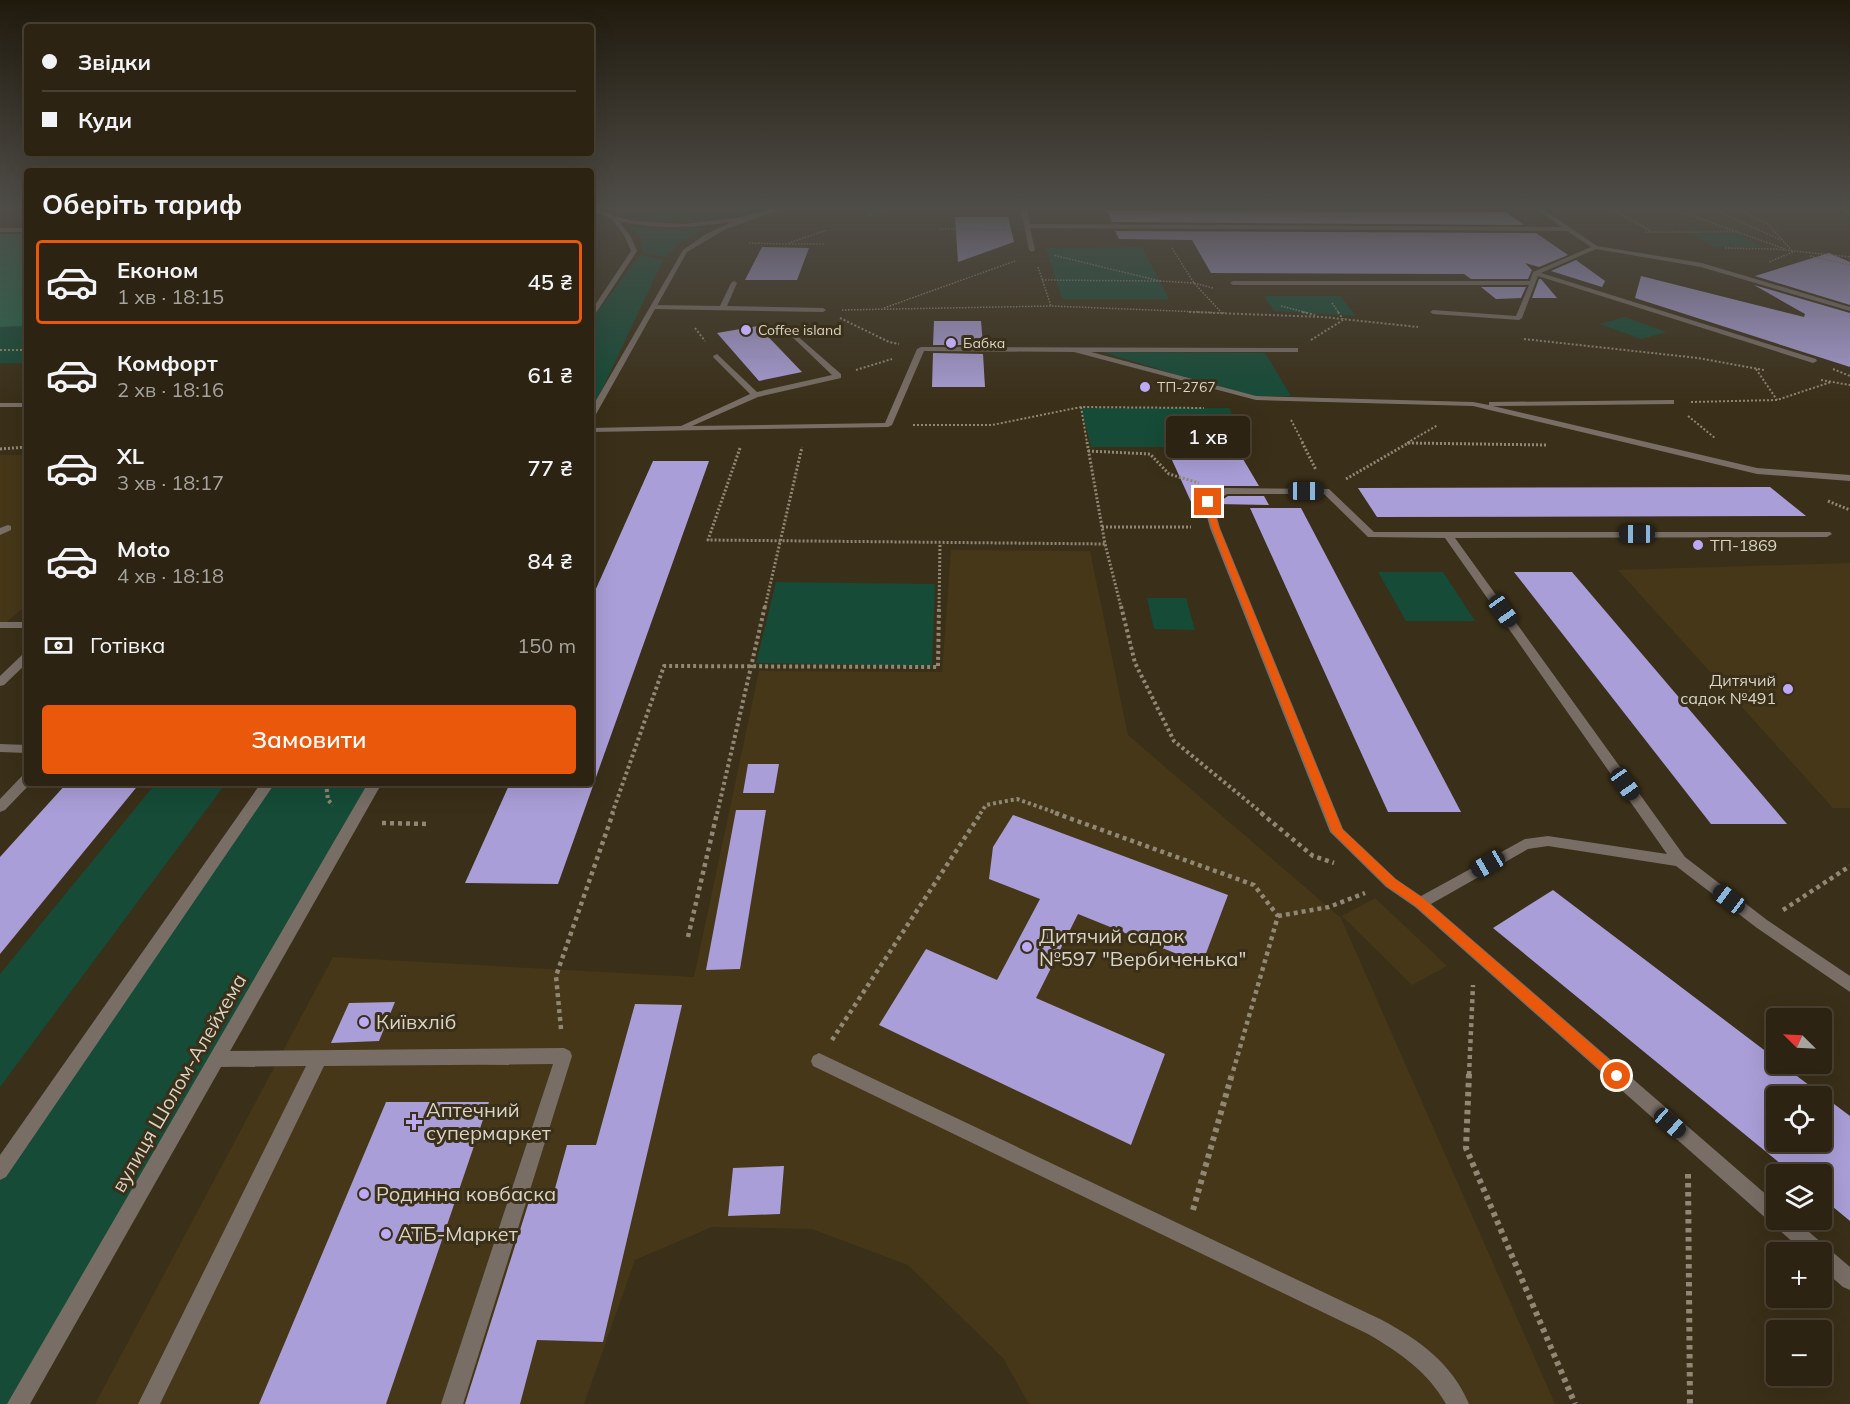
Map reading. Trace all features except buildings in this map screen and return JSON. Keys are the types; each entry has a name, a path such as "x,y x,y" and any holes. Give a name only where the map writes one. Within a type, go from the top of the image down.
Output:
{"street":[{"path":"594,311 618,275"},
{"path":"594,411 672,275"},
{"path":"1433,312 1519,318 1535,275"},
{"path":"1540,275 1813,361"},
{"path":"1733,275 1850,309"},
{"path":"1233,283 1533,283"},
{"path":"723,308 734,284"},
{"path":"654,307 823,310"},
{"path":"787,329 838,376"},
{"path":"594,430 888,425 921,349 1295,350"},
{"path":"1073,350 1245,397 1473,404 1671,402"},
{"path":"717,356 755,395"},
{"path":"679,429 755,395 838,376"},
{"path":"1473,404 1756,471 1850,478"},
{"path":"0,405 24,405"},
{"path":"1766,1207 1420,903 1391,883 1337,832 1215,528 1208,502 1225,491 1326,491 1371,535 1827,534"},
{"path":"0,525 8,528 0,532"},
{"path":"1448,535 1680,861 1761,924 1850,985"},
{"path":"0,625 24,625"},
{"path":"0,682 24,660"},
{"path":"0,748 24,748"},
{"path":"0,807 24,782"},
{"path":"0,1171 265,786"},
{"name":"вулиця Шолом-Алейхема","path":"18,1404 373,786"},
{"path":"1420,903 1525,844 1548,841 1680,861"},
{"path":"217,1059 564,1056 452,1404"},
{"path":"149,1404 319,1058"},
{"path":"819,1061 1375,1327 1412,1347 1442,1376 1458,1404"},
{"path":"1792,1230 1806,1242"},
{"path":"1832,1264 1850,1280"}],"path":[{"path":"880,309 973,275"},
{"path":"1040,275 1051,306"},
{"path":"1135,275 1160,280"},
{"path":"1189,275 1194,283 1221,311"},
{"path":"1042,280 1160,280 1194,283"},
{"path":"823,310 1051,306 1221,311 1343,319 1426,328"},
{"path":"823,310 889,342 921,349"},
{"path":"1295,350 1343,319"},
{"path":"1521,339 1698,358 1766,370"},
{"path":"838,376 921,349"},
{"path":"0,350 24,350"},
{"path":"1755,368 1778,400"},
{"path":"1821,380 1850,386"},
{"path":"1671,402 1778,400 1832,382"},
{"path":"1281,399 1326,491 1473,404"},
{"path":"1081,407 1105,544 1135,663 1174,741 1312,856 1335,864"},
{"path":"888,425 992,425 1081,407 1206,408"},
{"path":"688,937 807,426"},
{"path":"747,428 708,540 1105,544"},
{"path":"1407,443 1548,445"},
{"path":"0,449 24,447"},
{"path":"1088,451 1150,454 1169,474 1225,491"},
{"path":"1827,534 1843,496"},
{"path":"1102,527 1215,528"},
{"path":"564,1056 556,976 664,666 938,667 940,544"},
{"path":"819,1061 986,805 1017,799 1254,885 1278,916"},
{"path":"1761,924 1850,866"},
{"path":"1278,916 1329,907 1391,883"},
{"path":"1185,1236 1278,916"},
{"path":"1475,951 1466,1148 1575,1404"},
{"path":"1688,1138 1690,1404"}],"shaded area":[{"path":"0,455 24,455 24,607 0,628"},
{"name":"Дитячий садок №597 \"Вербиченька\"","path":"951,550 1090,551 1128,735 1341,918 1555,1404 1029,1404 1003,1358 908,1265 812,1229 712,1227 635,1260 584,1404 95,1404 333,957 694,977 759,671 942,672"},
{"name":"Дитячий садок №491","path":"1850,563 1850,808 1833,808 1618,570"},
{"path":"1375,898 1447,966 1412,985 1342,916"}],"green space":[{"path":"0,275 24,275 24,326 0,327"},
{"path":"625,275 656,275 594,407 594,316"},
{"path":"1054,275 1156,275 1169,299 1062,299"},
{"path":"1264,296 1340,296 1356,316 1274,311"},
{"path":"1625,317 1667,332 1641,339 1600,324"},
{"path":"24,326 24,363 0,363 0,327"},
{"path":"1103,352 1265,353 1291,396 1245,396"},
{"path":"1081,408 1229,408 1249,447 1091,447"},
{"path":"1378,572 1443,572 1475,621 1406,621"},
{"path":"776,582 935,584 932,666 756,663"},
{"path":"1147,598 1186,598 1195,630 1154,629"},
{"path":"154,786 224,786 0,1087 0,974"},
{"path":"266,786 373,786 18,1404 0,1404 0,1172"}],"place":[{"name":"Coffee island","path":"746,330"},
{"name":"Бабка","path":"951,343"},
{"name":"ТП-2767","path":"1145,387"},
{"name":"ТП-1869","path":"1698,545"},
{"name":"Дитячий садок №491","path":"1788,689"},
{"name":"Дитячий садок №597 \"Вербиченька\"","path":"1027,947"},
{"name":"Київхліб","path":"364,1022"},
{"name":"Аптечний супермаркет","path":"414,1122"},
{"name":"Родинна ковбаска","path":"364,1194"},
{"name":"АТБ-Маркет","path":"386,1234"}],"route":[{"path":"1208,502 1215,528 1337,832 1391,883 1420,903 1617,1076"}]}
